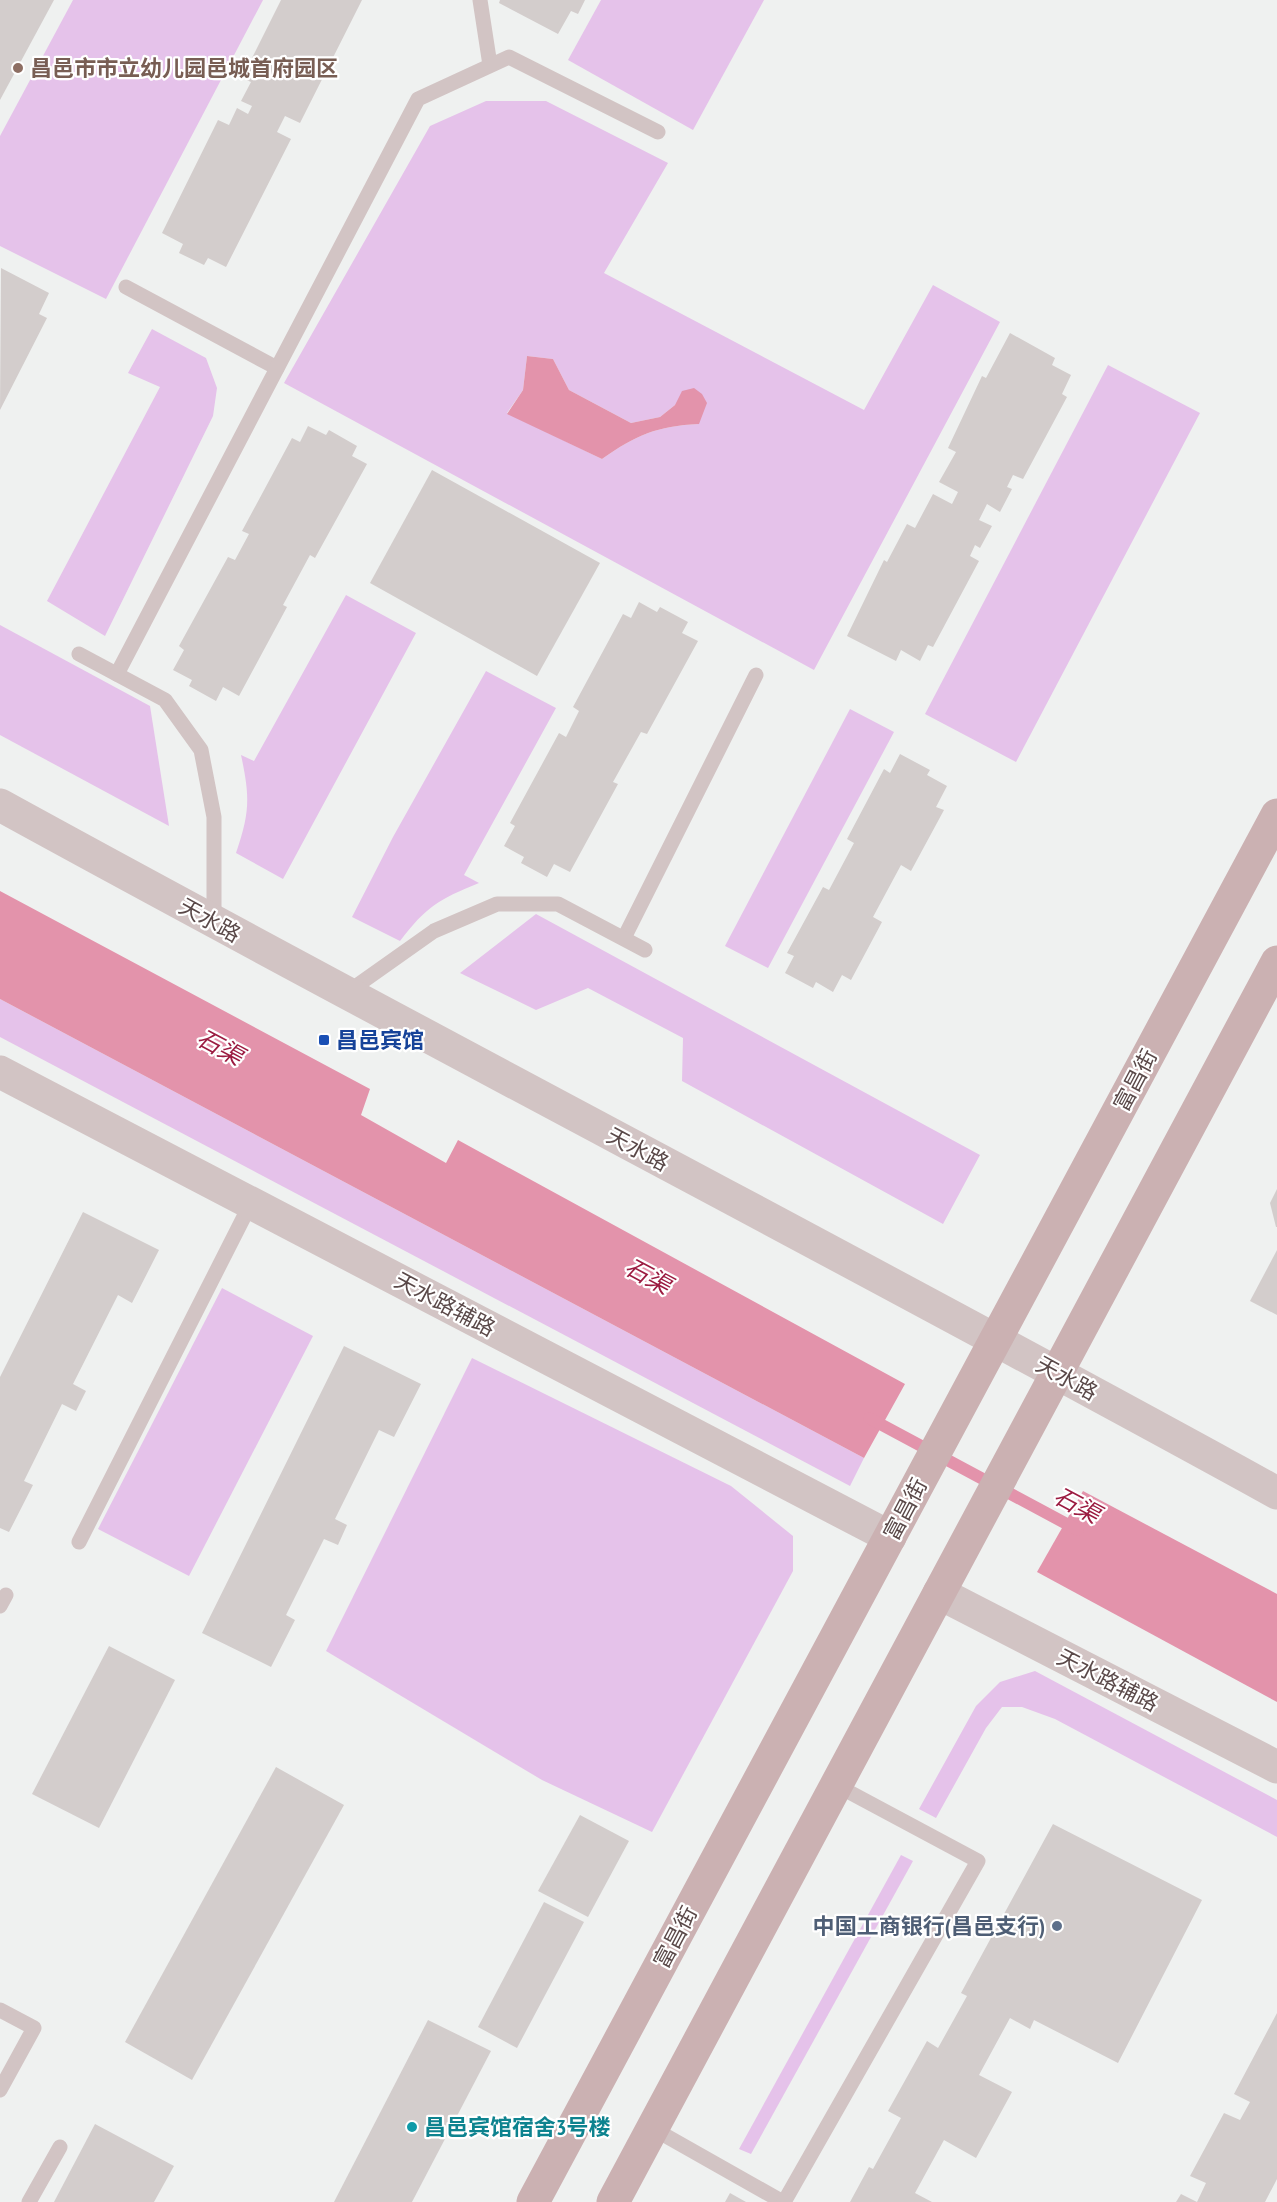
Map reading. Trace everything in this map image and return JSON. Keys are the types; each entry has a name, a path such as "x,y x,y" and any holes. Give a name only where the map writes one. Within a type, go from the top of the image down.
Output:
{"main road":[{"name":"富昌街","path":"533,2202 1277,815"},
{"path":"613,2202 1277,963"}],"street":[{"name":"天水路","path":"0,805 345,994 996,1339 1277,1493"},
{"name":"天水路辅路","path":"0,1072 890,1537"},
{"name":"天水路辅路","path":"939,1593 1277,1767"}],"lane":[{"path":"480,0 490,65"},
{"path":"117,674 418,99 509,57 658,132"},
{"path":"126,287 277,368"},
{"path":"79,654 165,700 201,750 214,817 214,923"},
{"path":"624,938 756,675"},
{"path":"345,994 434,931 497,903 558,904 645,950"},
{"path":"79,1542 251,1203"},
{"path":"652,2128 784,2202 978,1861 836,1785"},
{"path":"0,2010 34,2028 0,2090"},
{"path":"29,2202 60,2147"}],"shaded area":[{"path":"73,0 263,0 106,299 0,246 0,136"},
{"path":"601,0 764,0 693,130 568,60"},
{"path":"486,101 546,101 668,163 604,273 864,410 933,285 1000,322 814,670 284,383 430,126","holes":["527,356 553,359 569,390 631,423 660,417 675,405 699,424 671,427 648,433 602,459 507,413 523,390"]},
{"path":"152,329 206,358 217,388 213,416 105,636 47,601 160,387 128,373"},
{"path":"1108,365 1200,413 1016,762 925,714"},
{"path":"346,595 416,633 283,879 236,853 244,826 247,804 241,755 254,761"},
{"path":"0,625 150,706 169,826 0,735"},
{"path":"486,671 556,708 464,875 479,883 434,905 400,941 352,917 393,837"},
{"path":"850,709 894,732 768,968 725,946"},
{"path":"536,914 980,1155 943,1224 682,1081 683,1038 588,988 536,1010 460,973"},
{"path":"0,999 864,1458 850,1486 0,1037"},
{"path":"222,1288 313,1336 189,1576 98,1529"},
{"path":"472,1358 731,1486 793,1536 793,1571 652,1832 542,1780 326,1651"},
{"path":"1035,1671 1277,1800 1277,1837 1055,1719 1022,1707 1002,1707 986,1728 936,1818 919,1809 976,1706 1000,1682"},
{"path":"901,1855 913,1861 751,2154 739,2149"}],"water":[{"path":"527,356 553,359 569,390 631,423 660,417 675,405 682,391 694,388 702,394 707,403 699,424 671,427 648,433 602,459 507,414 523,390"},
{"path":"0,891 370,1089 361,1115 446,1163 458,1140 905,1384 864,1458 0,999"},
{"path":"1083,1491 1277,1594 1277,1702 1037,1572"}],"building":[{"path":"0,0 54,0 0,100"},
{"path":"281,0 362,0 300,123 285,116 277,132 291,139 226,267 208,258 204,265 179,253 183,244 162,233 218,120 229,125 237,108 248,114 252,106 241,101 251,82 242,78"},
{"path":"500,0 585,0 578,14 571,11 558,34 499,3"},
{"path":"1,268 49,293 39,314 47,318 0,410"},
{"path":"1010,333 1055,358 1052,365 1071,375 1062,394 1067,397 1023,479 1013,475 1007,487 1012,489 1000,512 987,504 979,520 992,526 980,548 975,545 970,556 979,561 933,647 928,645 920,661 901,650 896,661 847,636 884,560 887,562 907,524 915,528 933,494 952,504 958,492 939,482 956,452 948,448 982,376 986,378"},
{"path":"308,426 326,435 329,430 357,446 352,456 367,464 315,558 310,555 283,605 287,607 239,696 223,687 216,701 189,686 192,680 173,670 184,650 179,646 228,557 235,560 249,534 242,531 292,438 300,442"},
{"path":"432,470 600,563 537,676 370,583"},
{"path":"639,602 657,612 660,607 688,622 682,633 698,641 647,734 641,732 613,782 618,784 570,872 554,864 547,877 521,863 524,857 504,846 515,826 510,823 559,733 566,737 579,711 573,707 623,614 631,618"},
{"path":"900,754 930,770 927,775 947,786 936,807 944,810 911,871 901,865 873,917 882,922 851,980 842,975 833,992 816,982 813,988 785,973 794,956 787,953 823,887 829,890 854,843 847,839 884,769 890,773"},
{"path":"1277,1189 1277,1227 1276,1227 1270,1203"},
{"path":"83,1212 159,1250 132,1303 118,1295 73,1384 86,1391 76,1411 62,1404 24,1481 33,1485 9,1532 0,1528 0,1377"},
{"path":"1277,1250 1277,1315 1250,1301"},
{"path":"344,1346 421,1384 394,1437 379,1430 335,1519 347,1525 338,1545 324,1539 286,1615 295,1620 271,1667 202,1633"},
{"path":"109,1646 175,1680 99,1828 32,1794"},
{"path":"276,1767 344,1805 192,2080 125,2042"},
{"path":"580,1815 629,1841 588,1917 538,1891"},
{"path":"1053,1824 1202,1900 1118,2063 1034,2020 1030,2029 1010,2018 979,2075 1012,2092 976,2158 944,2140 915,2193 932,2202 850,2202 869,2167 873,2169 901,2118 888,2111 927,2041 938,2048 967,1996 961,1993"},
{"path":"544,1902 584,1922 517,2048 478,2027"},
{"path":"1277,2013 1277,2179 1265,2202 1197,2202 1206,2183 1190,2176 1224,2113 1240,2120 1250,2102 1234,2094"},
{"name":"昌邑宾馆宿舍3号楼","path":"428,2020 491,2051 412,2202 334,2202"},
{"path":"95,2124 174,2166 154,2202 54,2202"},
{"path":"730,2193 746,2202 725,2202"},
{"path":"1181,2194 1197,2202 1176,2202"}],"waterway":[{"name":"石渠","path":"869,1418 1078,1530"}],"place":[{"name":"昌邑市市立幼儿园邑城首府园区","path":"18,68"},
{"name":"昌邑宾馆","path":"324,1040"},
{"name":"中国工商银行(昌邑支行)","path":"1057,1926"},
{"name":"昌邑宾馆宿舍3号楼","path":"412,2127"}]}
